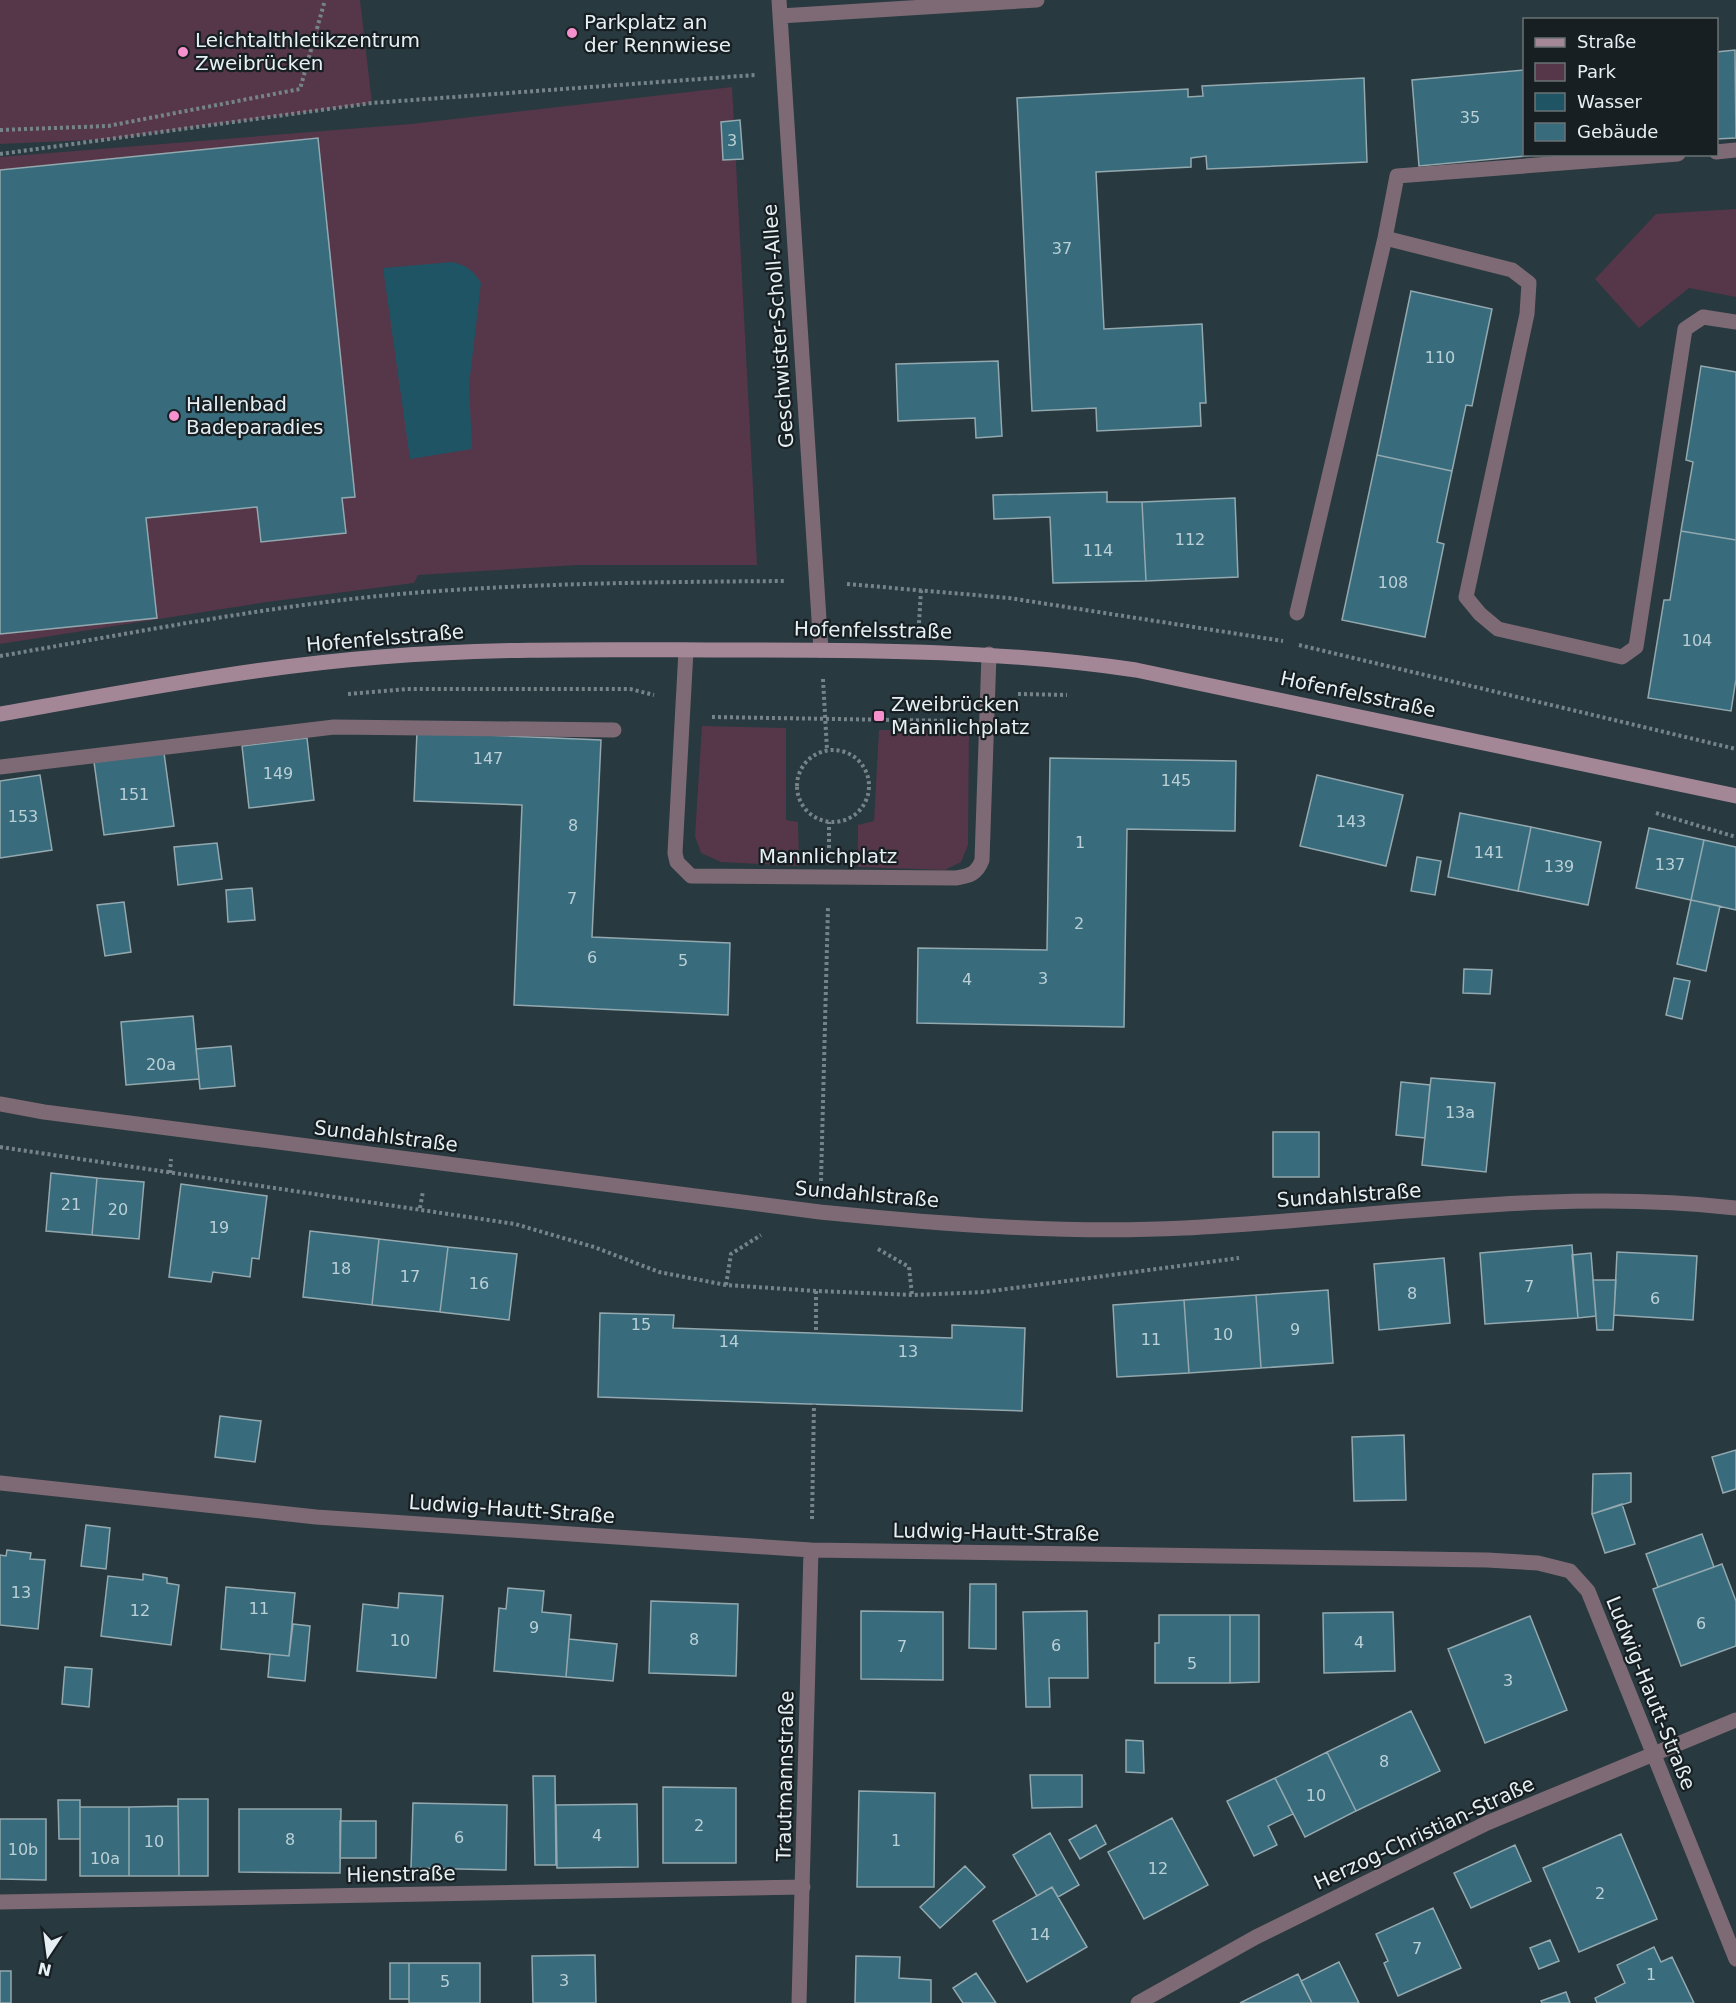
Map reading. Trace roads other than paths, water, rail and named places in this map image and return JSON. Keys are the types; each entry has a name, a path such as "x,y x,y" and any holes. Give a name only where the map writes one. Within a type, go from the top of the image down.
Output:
{"main road":[{"name":"Hofenfelsstraße","path":"0,714 183,682 378,657 465,651 821,650 989,654 1056,658 1136,670 1736,796"}],"street":[{"name":"Geschwister-Scholl-Allee","path":"779,0 821,650"},
{"path":"780,16 1037,0"},
{"path":"1718,152 1736,150"},
{"path":"1297,613 1385,238 1397,176 1652,156"},
{"path":"1385,238 1512,270 1529,283 1527,314 1466,597 1479,614 1498,629 1622,657 1636,647 1684,329 1703,316 1736,322"},
{"name":"Mannlichplatz","path":"686,650 675,847 677,862 691,876 956,878 969,876 978,870 982,860 989,654"},
{"path":"0,767 334,727 614,730"},
{"name":"Sundahlstraße","path":"0,1104 44,1113 820,1212 1054,1229 1183,1228 1564,1201 1660,1201 1736,1208"},
{"name":"Ludwig-Hautt-Straße","path":"0,1482 316,1517 811,1550 1487,1560 1538,1563 1570,1571 1588,1591 1736,1959"},
{"name":"Trautmannstraße","path":"799,2003 811,1550"},
{"name":"Herzog-Christian-Straße","path":"1138,2003 1256,1937 1487,1823 1736,1720"},
{"name":"Hienstraße","path":"0,1902 803,1887"}],"water":[{"path":"452,262 469,269 481,283 469,385 472,449 410,459 383,268"}],"place":[{"name":"Parkplatz an der Rennwiese","path":"572,33"},
{"name":"Leichtalthletikzentrum Zweibrücken","path":"183,52"},
{"name":"Hallenbad Badeparadies","path":"174,416"},
{"name":"Zweibrücken Mannlichplatz","path":"879,716"}]}
